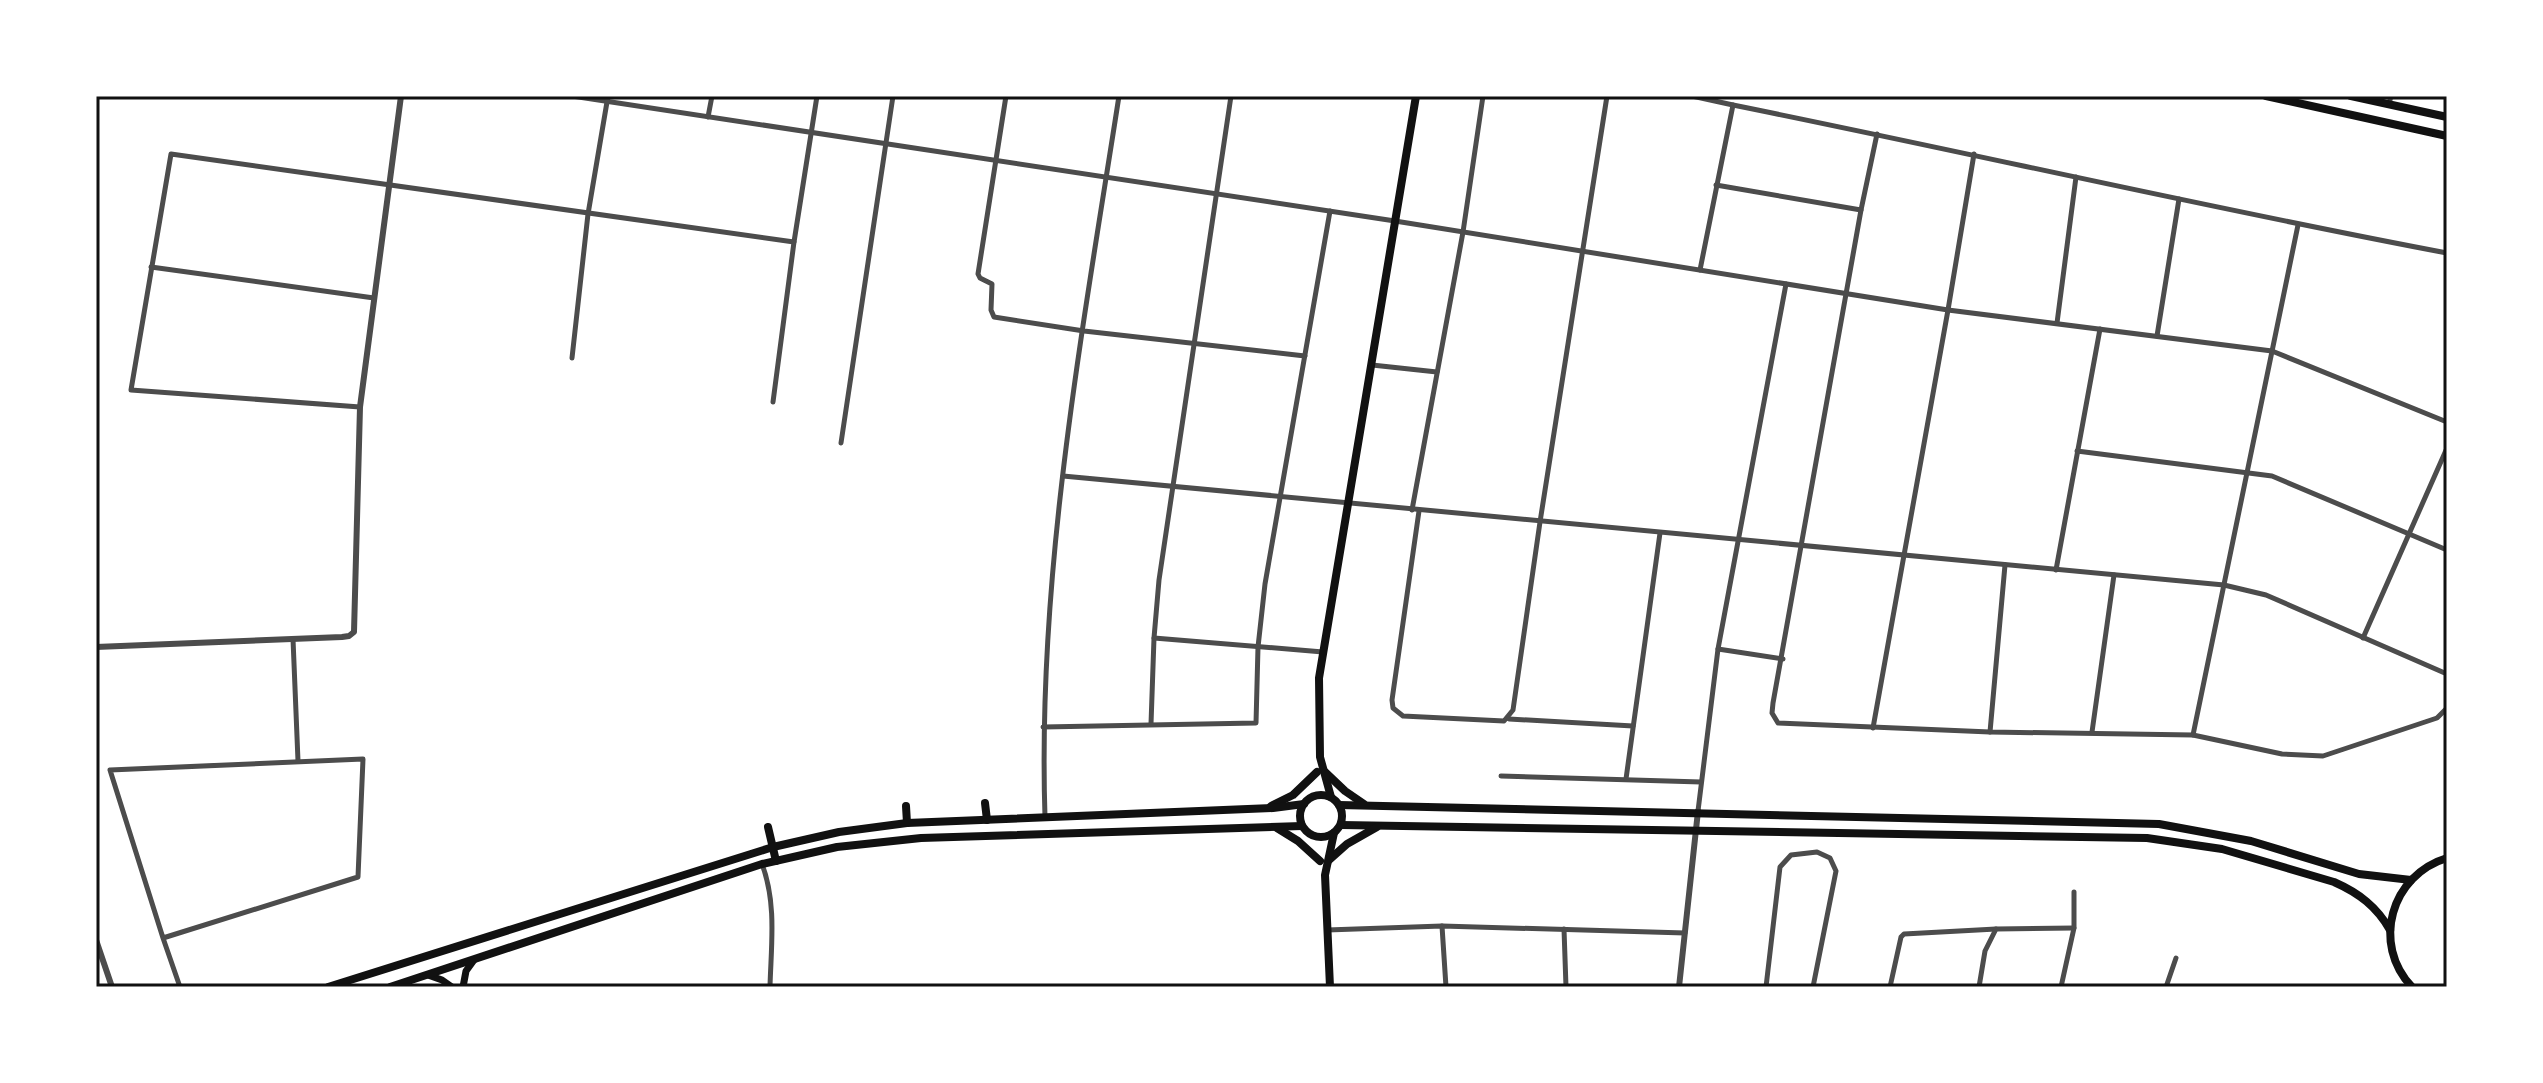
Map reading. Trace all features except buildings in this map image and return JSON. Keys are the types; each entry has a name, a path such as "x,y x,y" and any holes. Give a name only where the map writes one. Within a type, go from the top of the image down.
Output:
{"main road":[{"path":"1324,861 1334,833 1341,825 1342,811 1331,797 1321,772 1319,678 1416,96"},
{"path":"2266,96 2447,136"},
{"path":"2351,96 2390,100 2447,117"},
{"path":"1321,772 1312,797 1304,804 1300,815 1302,826 1311,835 1324,861 1330,987"},
{"path":"1321,772 1368,805"},
{"path":"1262,809 1293,795 1321,772"},
{"path":"1312,797 1331,797"},
{"path":"985,803 987,820"},
{"path":"328,987 773,847 839,832 907,823 1262,809 1304,804"},
{"path":"1339,805 2159,824 2251,841 2359,874 2411,880"},
{"path":"906,806 907,823"},
{"path":"1341,825 2102,836 2188,843 2270,862 2334,882 2361,896 2390,930"},
{"path":"1272,826 1324,861"},
{"path":"390,987 762,864 825,849 892,839 1302,826"},
{"path":"1324,861 1379,826"},
{"path":"768,827 776,861"},
{"path":"1311,835 1323,838 1334,833"},
{"path":"2412,987 2394,959 2390,930 2395,903 2411,880 2431,864 2447,858"},
{"path":"529,924 534,939"},
{"path":"463,987 466,971 474,959"},
{"path":"428,975 452,987"}],"street":[{"path":"96,647 346,637 355,629 360,407 401,96"},
{"path":"572,96 1395,221 1948,310 2272,351 2447,422"},
{"path":"708,117 712,96"},
{"path":"773,402 817,96"},
{"path":"841,443 893,96"},
{"path":"1006,96 978,274 992,284 992,314 999,318 1084,331 1305,356"},
{"path":"1045,818 1043,727 1047,633 1063,476 1119,96"},
{"path":"1151,724 1159,580 1231,96"},
{"path":"1483,96 1416,510 1393,708 1407,716 1633,726"},
{"path":"1508,719 1513,710 1607,96"},
{"path":"1692,96 2298,225 2447,253"},
{"path":"572,358 588,214 607,99"},
{"path":"1700,270 1733,105"},
{"path":"1877,134 1772,713 1778,723 1990,732 2193,735 2282,754 2323,756 2437,718 2447,708"},
{"path":"360,407 131,390 171,154 794,242"},
{"path":"1873,728 1974,154"},
{"path":"2057,323 2076,177"},
{"path":"1716,185 1861,210"},
{"path":"2157,336 2179,199"},
{"path":"1043,727 1256,723 1258,647 1265,584 1330,211"},
{"path":"2193,735 2298,225"},
{"path":"151,267 374,298"},
{"path":"1679,987 1718,649 1786,284"},
{"path":"2056,570 2100,329"},
{"path":"1371,365 1437,372"},
{"path":"2363,638 2447,448"},
{"path":"2077,451 2272,476 2447,550"},
{"path":"1063,476 2224,585 2266,595 2447,674"},
{"path":"1626,779 1660,533"},
{"path":"1990,732 2005,565"},
{"path":"2092,732 2114,575"},
{"path":"1154,638 1323,652"},
{"path":"293,639 298,761"},
{"path":"1718,649 1783,659"},
{"path":"163,938 358,877 363,759 110,770 163,938 180,987"},
{"path":"1501,776 1701,782"},
{"path":"1766,987 1780,867 1791,855 1817,852 1830,858 1836,871 1813,987"},
{"path":"762,864 772,909 770,987"},
{"path":"2061,987 2074,928 2074,892"},
{"path":"1327,930 1442,926 1685,933"},
{"path":"1442,926 1446,987"},
{"path":"1890,987 1904,934 2074,928"},
{"path":"1564,929 1566,987"},
{"path":"1979,987 1985,951 1996,929"},
{"path":"96,940 112,987"},
{"path":"2166,987 2176,958"}]}
